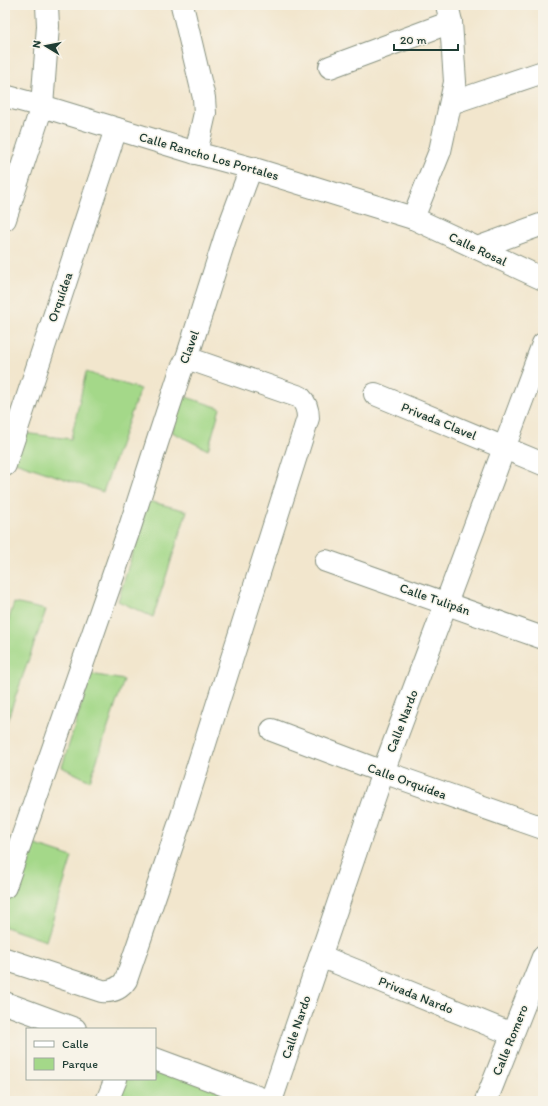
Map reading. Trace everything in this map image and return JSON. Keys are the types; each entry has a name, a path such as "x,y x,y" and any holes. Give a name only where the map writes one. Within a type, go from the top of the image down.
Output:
{"street":[{"path":"5,219 42,106 48,26 47,5"},
{"path":"182,5 204,98 205,113 196,153"},
{"path":"330,67 449,14 455,82 440,151 413,218"},
{"path":"451,103 543,72"},
{"name":"Calle Rancho Los Portales","path":"5,96 251,168 413,218"},
{"name":"Orquídea","path":"5,464 116,129"},
{"name":"Clavel","path":"5,887 130,527 181,370 187,358 226,235 251,168"},
{"name":"Calle Rosal","path":"413,218 543,279"},
{"path":"477,248 543,224"},
{"name":"Calle Nardo","path":"271,1101 383,772 543,344"},
{"path":"5,959 102,991 111,992 123,985 126,980 183,812 308,418 306,406 300,397 187,358"},
{"name":"Privada Clavel","path":"375,394 543,464"},
{"name":"Calle Tulipán","path":"326,561 543,638"},
{"name":"Calle Orquídea","path":"272,730 383,772 543,828"},
{"name":"Privada Nardo","path":"320,956 512,1034"},
{"name":"Calle Romero","path":"486,1101 543,957"},
{"path":"5,1003 73,1028"},
{"path":"156,1059 268,1101"},
{"path":"108,1101 116,1080"}],"green space":[{"path":"86,372 140,389 103,492 12,461 15,432 71,439"},
{"path":"183,396 220,408 208,450 172,432"},
{"path":"148,501 187,511 153,617 118,601"},
{"path":"14,603 46,610 5,724 5,631"},
{"path":"91,674 124,680 90,781 62,767"},
{"path":"21,840 72,857 46,941 5,927 5,887"},
{"path":"156,1061 239,1101 107,1101 116,1080 156,1080"}]}
